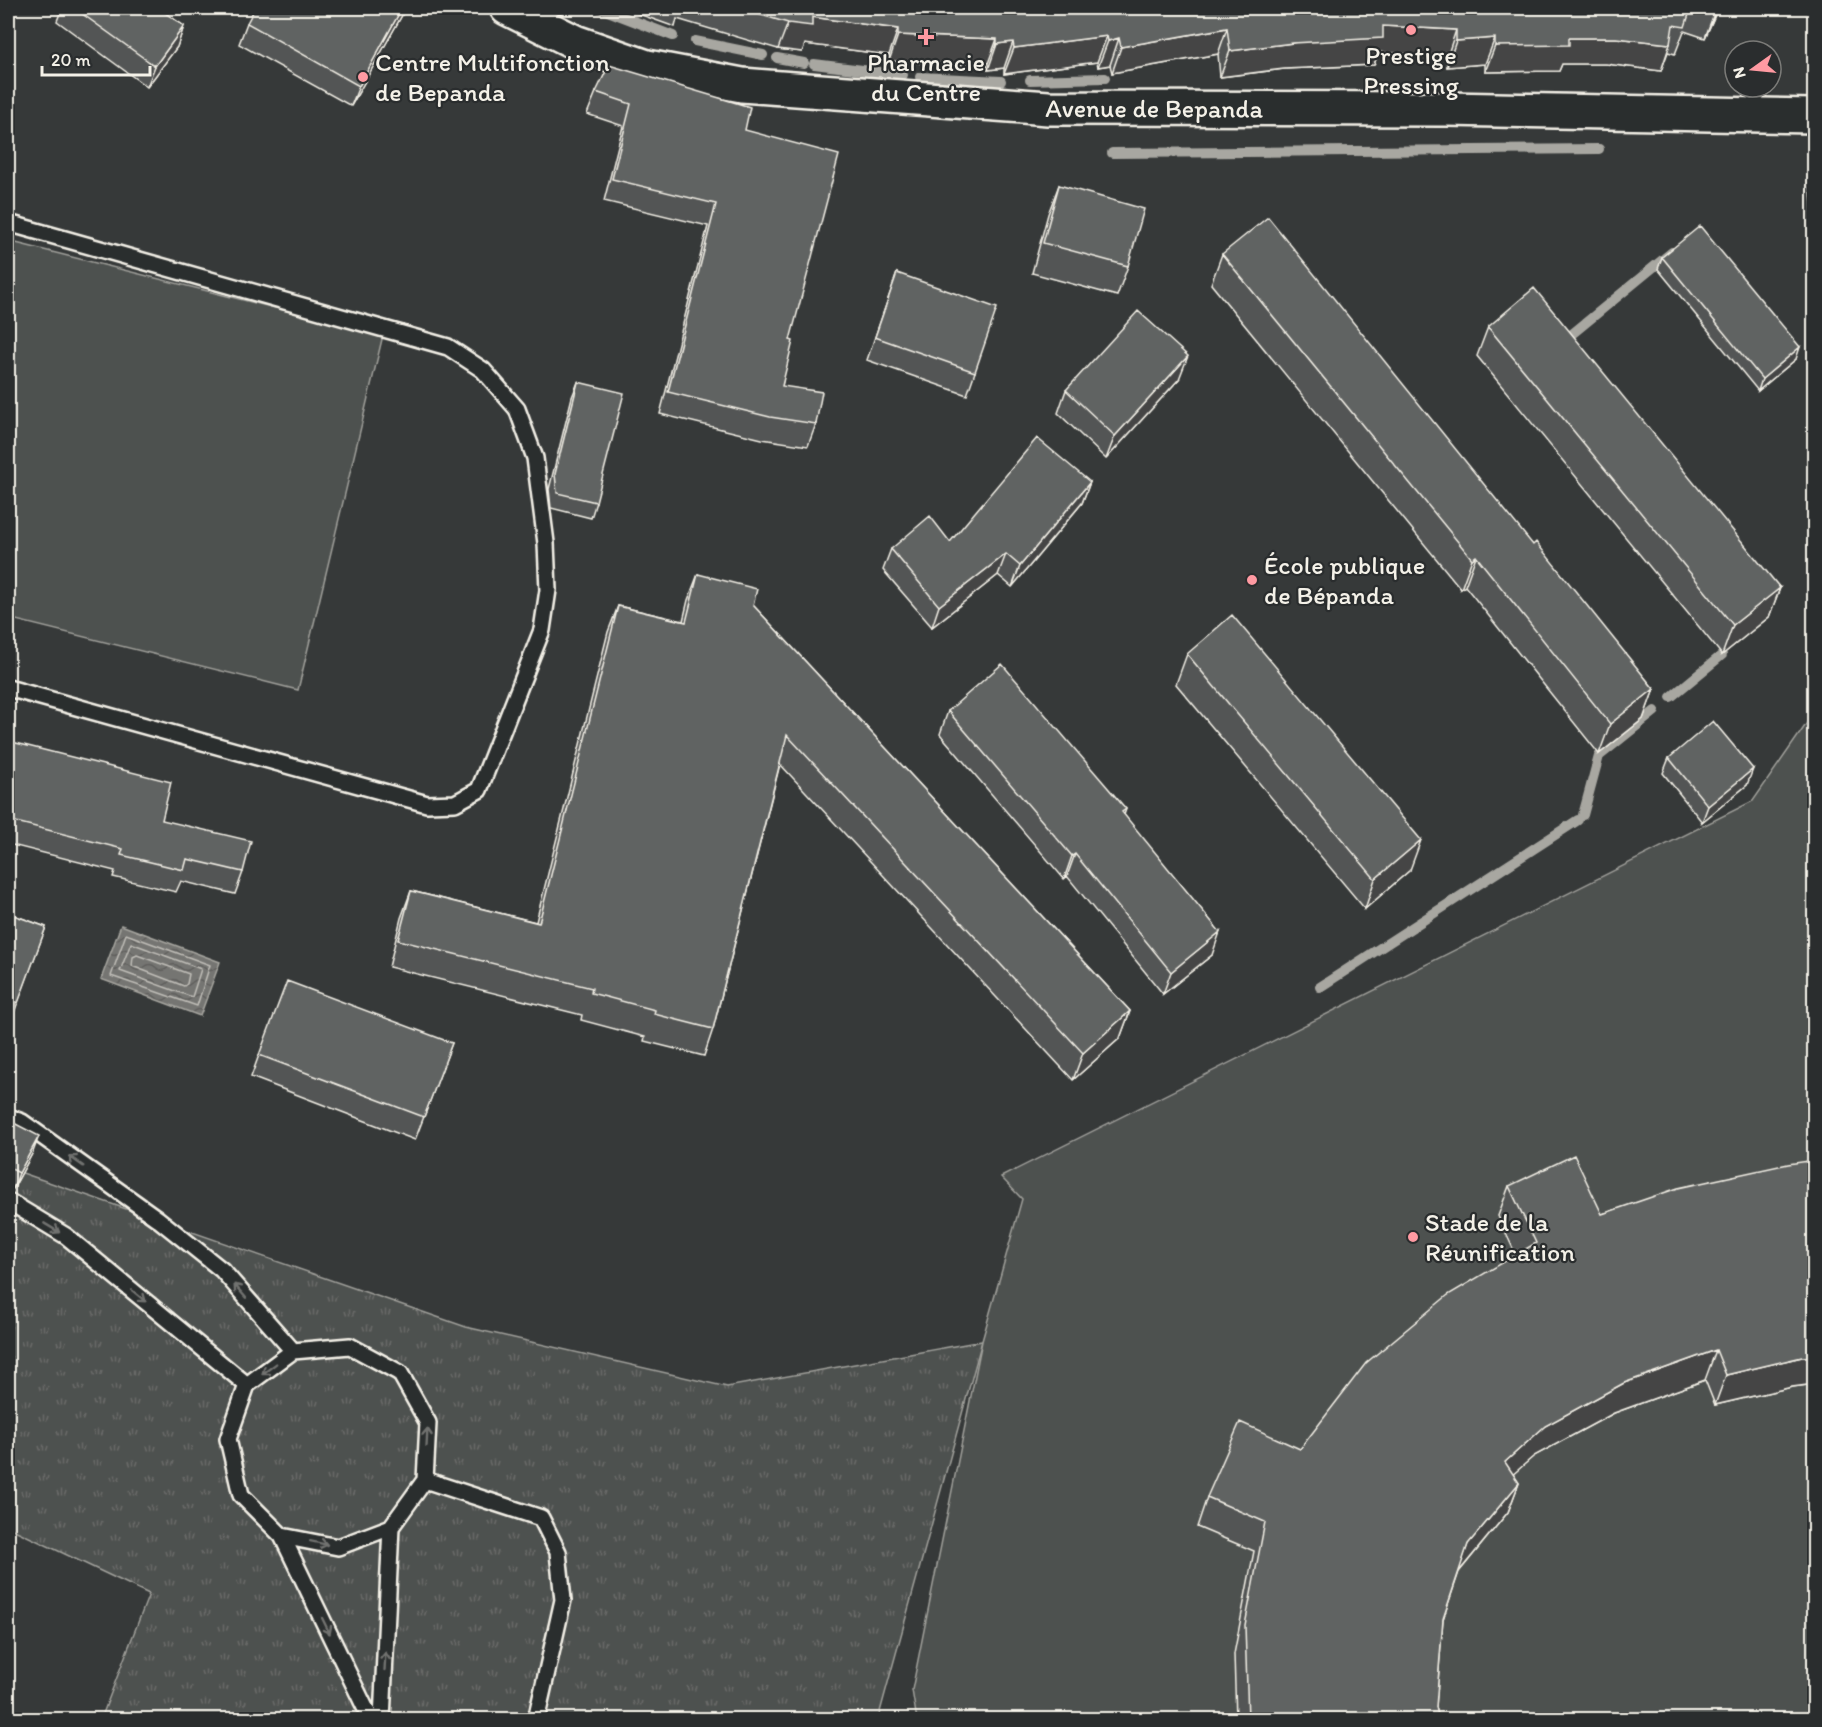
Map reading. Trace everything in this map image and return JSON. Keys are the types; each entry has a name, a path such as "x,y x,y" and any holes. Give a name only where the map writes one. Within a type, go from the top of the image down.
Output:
{"main road":[{"name":"Avenue de Bepanda","path":"507,8 575,42 647,67 742,85 778,88 1048,108 1447,109 1815,116"}],"lane":[{"path":"8,223 448,347 483,370 517,409 535,458 546,543 548,590 542,630 479,790 455,803 427,804 8,688"},
{"path":"8,1117 22,1122 158,1219 222,1270 292,1351"},
{"path":"8,1201 66,1236 248,1385"},
{"path":"370,1719 282,1536 241,1495 228,1439 248,1385 292,1351 350,1346 400,1373 428,1423 425,1480 391,1527 382,1719"},
{"path":"425,1480 541,1518 558,1552 563,1600 536,1719"},
{"path":"282,1536 338,1547 391,1527"}],"green space":[{"path":"1807,147 1814,147 1814,229"},
{"path":"8,241 383,335 298,690 8,618"},
{"name":"Stade de la Réunification","path":"1814,713 1814,1719 917,1720 912,1690 982,1341 1022,1199 1001,1177 1753,801"},
{"path":"8,1168 466,1327 727,1387 982,1341 878,1719 101,1719 149,1594 8,1527"}],"water":[{"path":"121,925 220,962 200,1016 101,979"}],"building":[{"path":"74,8 158,8 184,26 155,66"},
{"path":"255,8 402,8 359,86 247,23"},
{"path":"737,8 1691,8 1685,27 1673,25 1670,44 1616,38 1569,38 1569,45 1495,46 1495,38 1456,41 1456,30 1383,26 1383,38 1293,43 1230,51 1227,28 1121,47 1119,38 1108,41 1107,36 1014,48 1013,42 997,44 997,39 898,35 898,29 812,17 812,26 788,23"},
{"path":"609,65 750,107 745,130 839,155 790,340 793,341 782,386 822,392 816,424 770,417 668,392 716,204 612,179 631,104 596,92"},
{"path":"1059,185 1144,209 1128,266 1043,243"},
{"path":"1268,217 1533,545 1536,542 1654,689 1610,724 1476,556 1472,559 1222,254"},
{"path":"1700,226 1800,347 1762,379 1662,257"},
{"path":"897,273 997,308 975,372 875,337"},
{"path":"1534,288 1780,588 1733,625 1488,327"},
{"path":"1138,311 1188,356 1115,436 1066,390"},
{"path":"578,382 624,393 596,502 557,493 555,474"},
{"path":"1037,438 1090,482 1020,566 1006,554 939,606 891,549 930,516 950,542"},
{"path":"698,574 757,589 753,605 1130,1011 1083,1053 787,735 713,1029 654,1014 655,1010 591,993 592,988 398,940 411,891 539,923 618,606 686,622"},
{"path":"1232,615 1421,840 1375,879 1187,654"},
{"path":"1002,664 1126,809 1122,812 1220,932 1171,972 1075,854 1072,856 948,711"},
{"path":"1713,721 1753,769 1708,806 1669,758"},
{"path":"8,741 171,782 162,820 251,841 243,872 187,859 184,870 121,855 123,849 8,820"},
{"path":"8,913 46,927 18,1003 8,999"},
{"path":"287,981 452,1043 424,1117 259,1055"},
{"path":"8,1120 39,1136 19,1173 8,1167"},
{"path":"1574,1155 1602,1214 1678,1188 1815,1160 1815,1356 1726,1375 1716,1350 1624,1383 1545,1426 1505,1462 1519,1483 1468,1544 1443,1619 1436,1707 1439,1719 1248,1719 1245,1625 1265,1522 1207,1497 1240,1422 1300,1449 1366,1363 1448,1295 1536,1243 1509,1186"}],"waterway":[{"path":"600,8 673,36"},
{"path":"695,41 763,55"},
{"path":"777,58 804,63"},
{"path":"814,64 903,75"},
{"path":"920,77 1001,81"},
{"path":"1030,80 1105,78"},
{"path":"1112,153 1599,149"},
{"path":"1561,343 1672,252"},
{"path":"1671,697 1722,655"},
{"path":"1583,815 1599,756 1655,711"},
{"path":"1320,987 1578,820"}],"place":[{"name":"Prestige Pressing","path":"1411,30"},
{"name":"Pharmacie du Centre","path":"926,37"},
{"name":"Centre Multifonction de Bepanda","path":"363,77"},
{"name":"École publique de Bépanda","path":"1252,580"},
{"name":"Stade de la Réunification","path":"1413,1237"}]}
